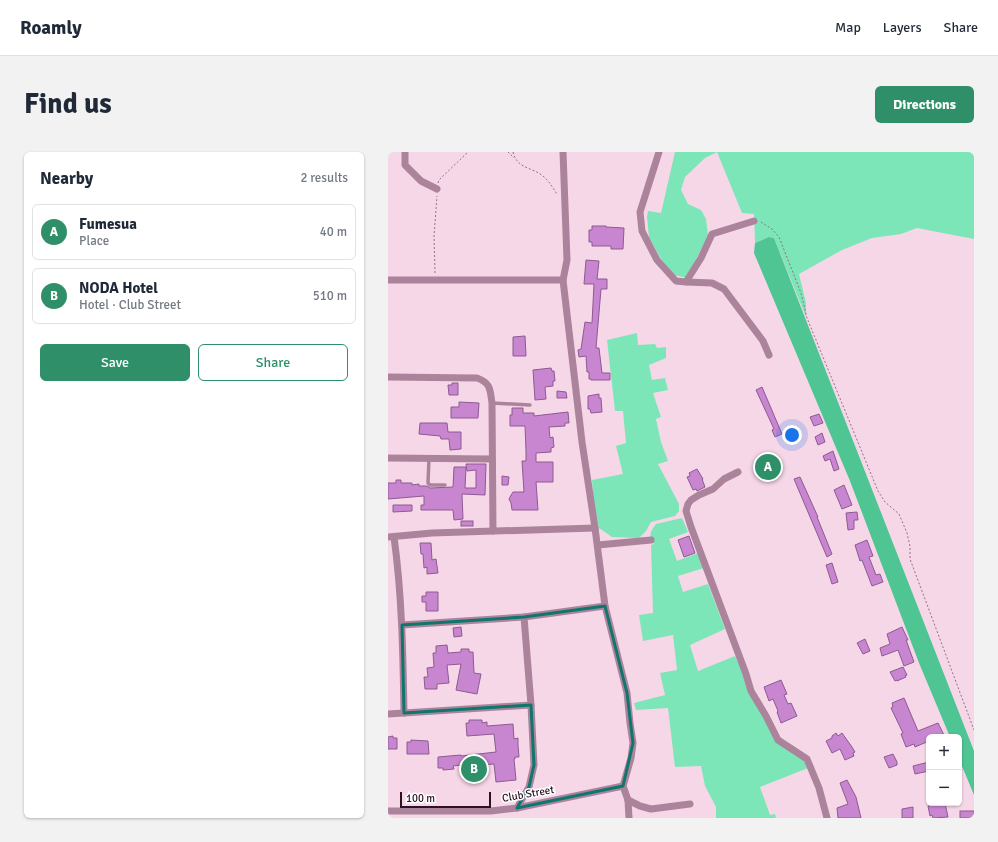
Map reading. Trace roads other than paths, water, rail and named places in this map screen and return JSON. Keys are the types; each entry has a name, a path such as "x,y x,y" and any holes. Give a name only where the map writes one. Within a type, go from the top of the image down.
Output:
{"street":[{"path":"405,152 404,165 421,181 437,189"},
{"path":"563,152 567,260 563,280 582,442 598,545 605,606 627,693 633,743 631,758 623,786 628,800 630,817"},
{"path":"659,152 640,212 642,231 657,260 676,281 712,283 724,289 763,341 769,355"},
{"path":"686,282 712,234 754,221"},
{"path":"388,280 563,280"},
{"path":"388,377 477,378 486,381 489,387 492,403 493,531"},
{"path":"388,458 492,459"},
{"path":"738,472 724,479 713,489 691,500 686,511 751,691 778,740 807,759 819,788 827,818"},
{"path":"404,713 402,625 398,565 391,537 432,533 595,528"},
{"path":"598,545 651,540"},
{"path":"402,625 524,617 605,606"},
{"path":"518,808 529,786 534,765 524,617"},
{"path":"388,714 531,705"},
{"name":"Club Street","path":"388,809 415,814 491,811 518,808 623,786"},
{"path":"628,800 640,806 651,809 690,804"}],"lane":[{"path":"492,403 530,405"},
{"path":"428,458 428,483 445,485"}],"place":[{"name":"Fumesua","path":"768,467"},
{"name":"NODA Hotel","path":"474,769"}]}
